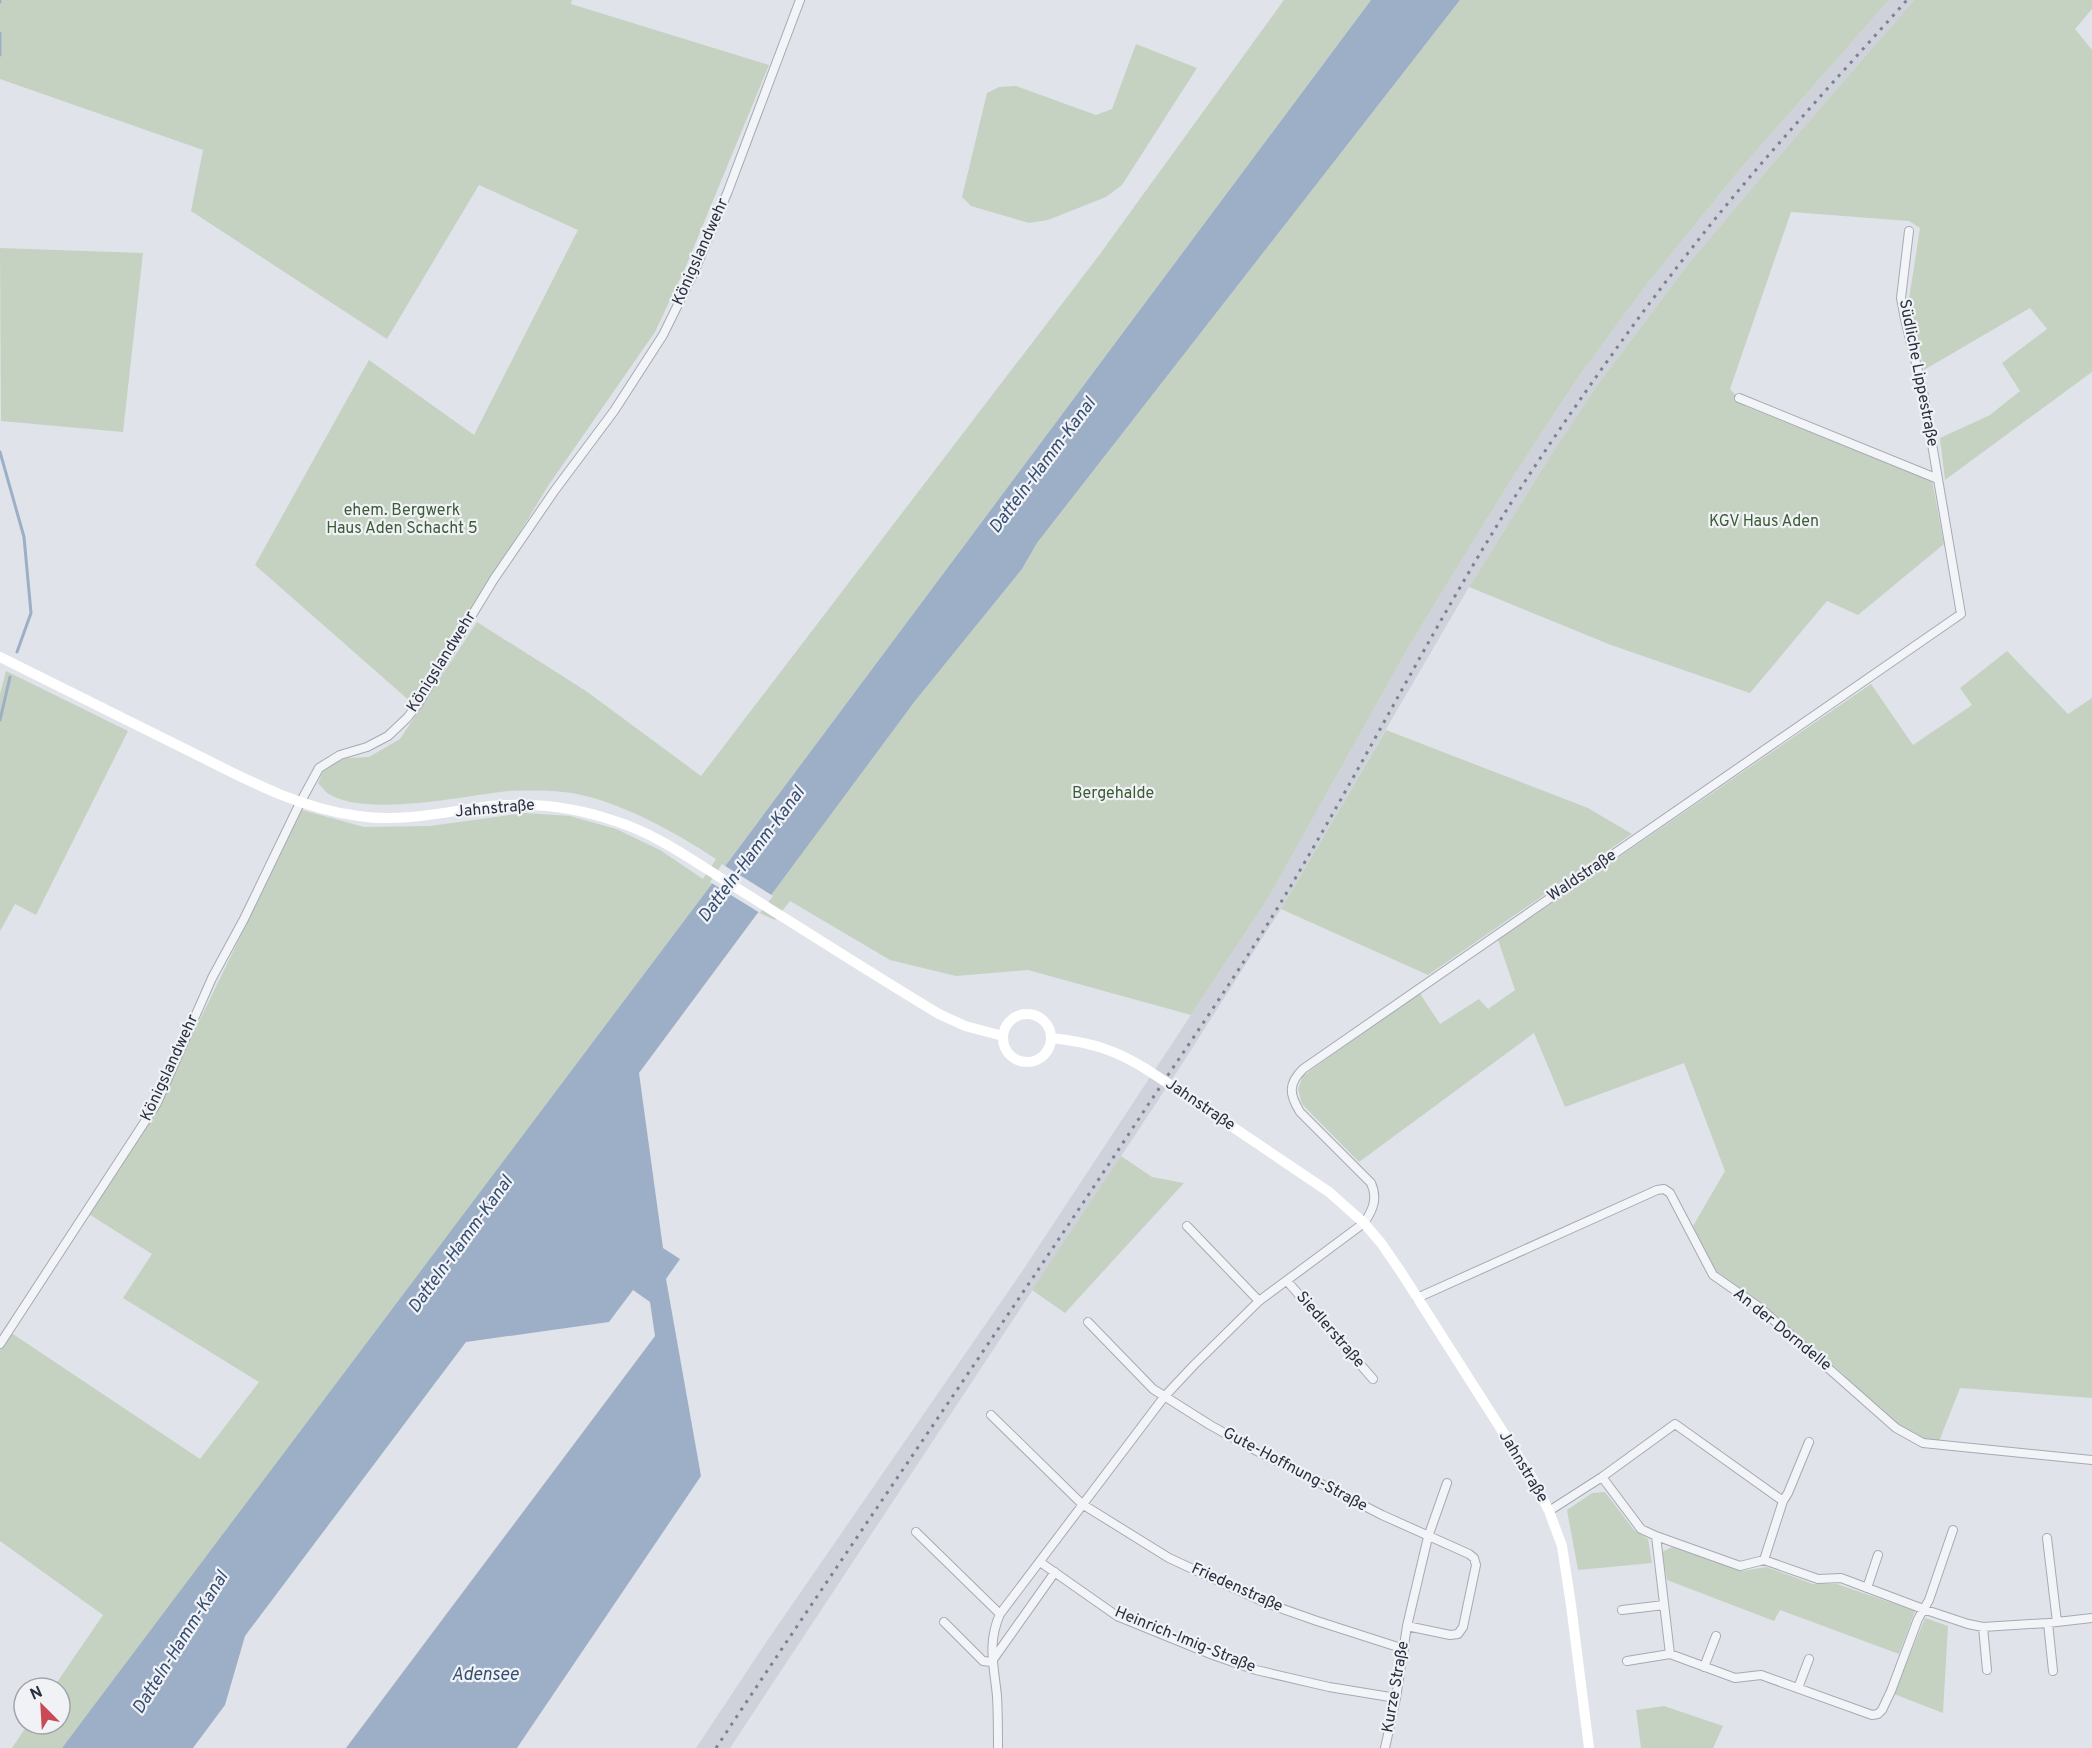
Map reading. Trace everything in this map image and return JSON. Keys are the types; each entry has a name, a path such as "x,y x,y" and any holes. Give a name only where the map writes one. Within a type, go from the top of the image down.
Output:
{"main road":[{"name":"Jahnstraße","path":"0,657 254,783 300,802 341,814 386,818 428,816 518,805 567,808 591,813 628,826 650,836 707,870 939,1014 965,1026 1003,1036"},
{"path":"1023,1014 1030,1014 1047,1025 1051,1038 1047,1052 1042,1057 1036,1061 1022,1062 1010,1056 1003,1043 1003,1036 1009,1022 1023,1014"},
{"name":"Jahnstraße","path":"1051,1038 1101,1046 1146,1069 1313,1180 1364,1223 1381,1243 1531,1476 1549,1511 1562,1546 1566,1568 1589,1748"}],"street":[{"name":"Königslandwehr","path":"0,1344 158,1103 212,978 319,768 340,754 367,747 388,736 418,704 494,579 555,490 614,411 663,335 695,270 724,201 800,0"},
{"name":"Südliche Lippestraße","path":"1909,231 1901,298 1923,391 1961,614"},
{"name":"Südliche Lippestraße","path":"1739,398 1938,478"},
{"name":"Waldstraße","path":"1364,1223 1373,1207 1375,1196 1371,1183 1300,1112 1293,1100 1291,1086 1294,1078 1303,1069 1961,614"},
{"name":"An der Dorndelle","path":"1417,1298 1647,1194 1664,1189 1670,1193 1713,1275 1759,1307 1896,1428 1923,1443 2092,1460"},
{"path":"999,1748 996,1694 991,1662 994,1626 1000,1614 1164,1397 1259,1301 1364,1223"},
{"path":"1187,1226 1259,1301"},
{"name":"Siedlerstraße","path":"1287,1281 1373,1379"},
{"name":"Gute-Hoffnung-Straße","path":"1088,1322 1153,1389 1164,1397 1253,1449 1428,1537"},
{"name":"Friedenstraße","path":"991,1415 1082,1504 1169,1558 1266,1603 1317,1622 1404,1648"},
{"path":"1549,1511 1602,1477 1675,1424 1783,1501"},
{"path":"1764,1560 1783,1501 1809,1442"},
{"path":"1602,1477 1641,1529 1740,1566 1764,1560 1818,1579 1841,1578 1923,1609 1983,1627 2092,1618"},
{"name":"Kurze Straße","path":"1385,1748 1396,1698 1407,1626 1428,1537 1447,1483"},
{"path":"1627,1661 1670,1654 1735,1678 1761,1675 1872,1714 1878,1714 1891,1691 1918,1619 1929,1600 1953,1530"},
{"path":"916,1532 1000,1614"},
{"path":"1656,1536 1670,1654"},
{"name":"Kurze Straße","path":"1407,1626 1450,1635 1458,1634 1463,1627 1476,1565 1474,1558 1428,1537"},
{"path":"2048,1538 2057,1622"},
{"path":"1867,1588 1878,1556"},
{"name":"Heinrich-Imig-Straße","path":"1040,1562 1117,1616 1213,1655 1256,1670 1329,1688 1396,1698"},
{"path":"991,1662 1055,1572"},
{"path":"1622,1610 1664,1605"},
{"path":"944,1622 983,1661 991,1662"},
{"path":"2048,1623 2053,1671"},
{"path":"1983,1627 1987,1670"},
{"path":"1704,1667 1716,1636"},
{"path":"1798,1688 1809,1659"}],"shaded area":[{"path":"1889,0 1914,0 1689,263 1598,384 1469,587 1281,909 1184,1061 730,1748 696,1748 767,1641 1021,1273 1270,895 1409,646 1509,483 1579,376 1647,284 1741,168"}],"green space":[{"name":"ehem. Bergwerk Haus Aden Schacht 5","path":"0,0 572,0 571,4 769,65 686,266 655,332 548,486 449,649 412,703 255,565 369,360 474,435 578,230 479,185 387,339 191,211 203,150 0,79"},
{"path":"1284,0 1371,0 711,885 72,1735 72,1676 61,1676 103,1615 0,1541 0,1348 10,1332 200,1459 259,1382 123,1298 152,1254 84,1211 140,1134 189,1042 302,810 364,827 430,826 525,813 570,816 616,829 660,850 703,879 716,859 647,819 591,797 540,790 508,791 415,803 365,804 344,800 327,793 318,783 323,771 335,762 347,758 369,757 400,739 477,622 586,691 701,776 1100,254"},
{"name":"Bergehalde","path":"1460,0 1889,0 1741,168 1647,284 1579,376 1509,483 1409,646 1270,895 1191,1015 1028,970 956,976 890,960 790,901 775,920 757,912 915,701 1022,569 1037,543"},
{"name":"KGV Haus Aden","path":"1914,0 2092,0 2092,9 2075,29 2092,50 2092,372 1945,480 1940,438 1990,415 2020,391 2002,363 2047,329 2030,308 1924,370 1909,299 1920,228 1909,221 1791,212 1730,389 1747,407 1932,480 1944,544 1858,615 1827,601 1750,693 1611,645 1469,587 1598,384 1689,263"},
{"path":"1136,44 1197,68 1122,185 1106,197 1048,220 1029,223 971,206 962,197 987,93 999,87 1016,86 1096,115 1112,109"},
{"path":"0,248 143,253 123,432 1,421"},
{"path":"2007,651 2068,714 2092,698 2092,1398 1960,1388 1938,1444 1923,1443 1896,1428 1842,1373 1768,1309 1715,1270 1693,1226 1725,1171 1684,1063 1565,1107 1534,1033 1359,1162 1302,1104 1298,1089 1303,1076 1419,992 1440,1024 1479,999 1488,1009 1515,990 1498,940 1871,684 1913,745 1972,705 1960,688"},
{"path":"6,671 128,731 36,915 15,904 0,931 0,694"},
{"path":"1386,730 1588,808 1632,834 1428,975 1281,909"},
{"path":"1121,1156 1152,1177 1184,1183 1065,1313 1032,1290"},
{"path":"1605,1492 1634,1530 1648,1539 1652,1563 1578,1570 1567,1510 1592,1493"},
{"path":"1672,1547 1742,1571 1766,1567 1813,1584 1837,1584 1915,1611 1899,1654 1780,1610 1774,1621 1667,1580 1662,1552"},
{"path":"1925,1618 1948,1626 1943,1713 1894,1694"},
{"path":"1664,1706 1723,1726 1713,1748 1641,1748 1636,1710"},
{"path":"20,1736 71,1736 62,1748 12,1748"}],"water":[{"path":"1371,0 1460,0 1037,543 1022,569 915,701 639,1073 663,1248 680,1259 666,1279 701,1476 517,1748 346,1748 655,1336 650,1302 633,1290 609,1322 466,1342 245,1636 225,1705 193,1748 62,1748 711,885"}],"pier":[{"path":"722,864 773,896 760,913 710,882"}],"waterway":[{"path":"0,33 0,55"},
{"path":"0,452 24,537 31,613 17,652"},
{"path":"0,720 10,677"}],"railway":[{"path":"716,1748 1220,999 1331,817 1485,545 1564,423 1685,256 1783,139 1907,0"}],"water label":[{"name":"Datteln-Hamm-Kanal","path":"1043,466"},
{"name":"Datteln-Hamm-Kanal","path":"752,855"},
{"name":"Datteln-Hamm-Kanal","path":"461,1245"},
{"name":"Datteln-Hamm-Kanal","path":"181,1643"},
{"name":"Adensee","path":"485,1675"}]}
